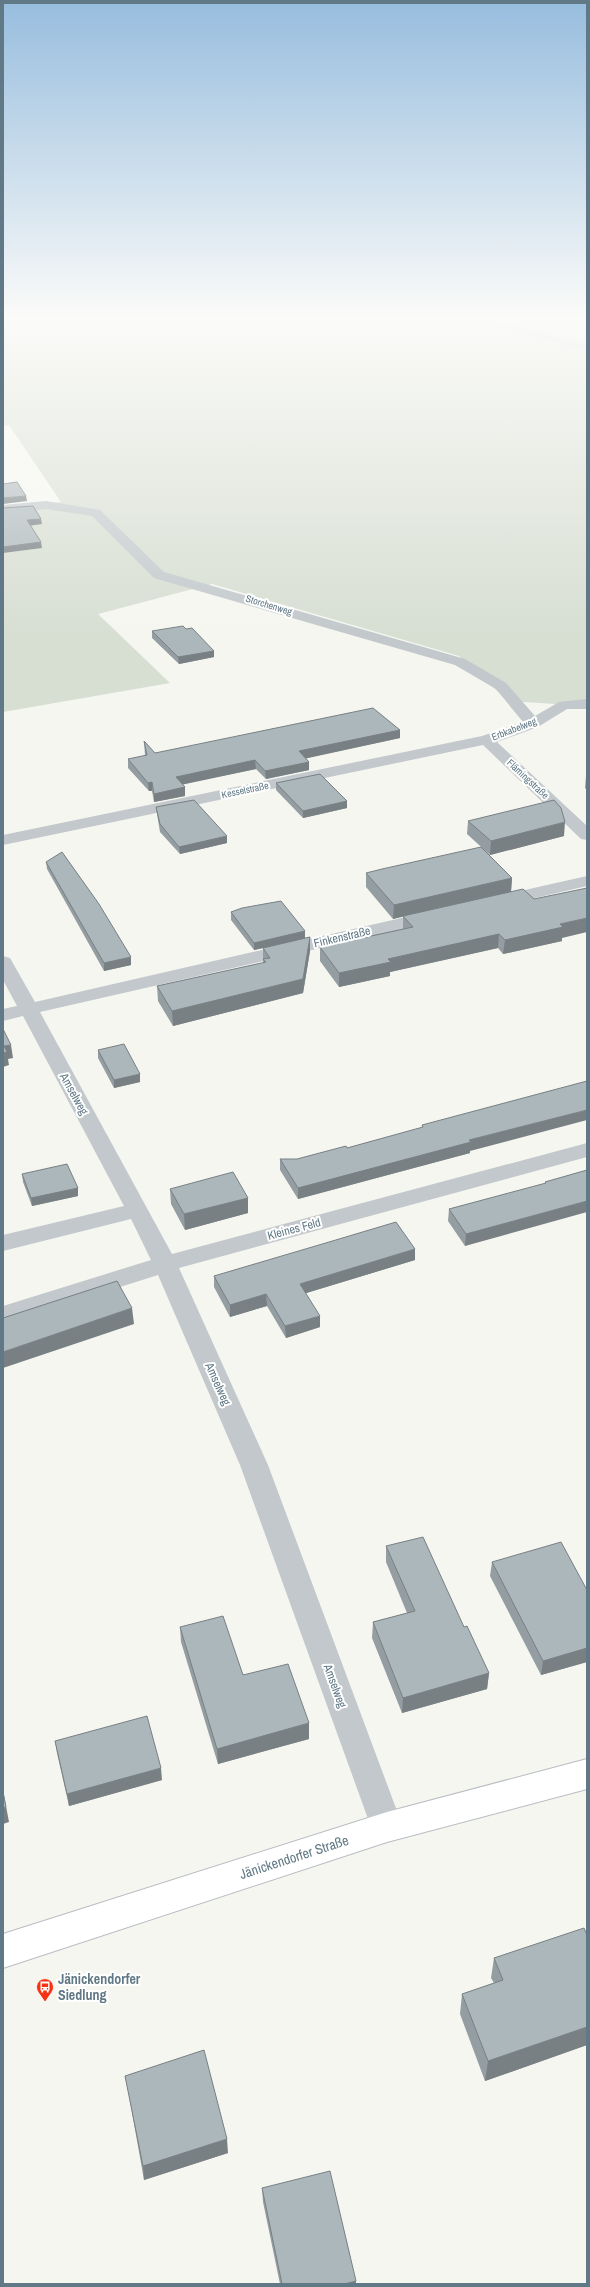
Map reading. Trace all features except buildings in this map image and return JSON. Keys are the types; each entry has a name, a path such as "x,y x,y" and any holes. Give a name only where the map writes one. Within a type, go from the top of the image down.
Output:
{"main road":[{"name":"Jänickendorfer Straße","path":"3,1951 387,1827 587,1774"}],"street":[{"name":"Storchenweg","path":"3,509 46,505 96,513 159,575 243,598 460,662 501,686 532,724"},
{"name":"Erbkabelweg","path":"486,740 532,724 564,705 587,704"},
{"name":"Flämingstraße","path":"486,740 587,835"},
{"name":"Kesselstraße","path":"3,840 486,740"},
{"path":"486,904 587,881"},
{"name":"Finkenstraße","path":"3,1015 447,913"},
{"name":"Amselweg","path":"3,962 27,1009 138,1210 165,1264 254,1465 387,1827"},
{"name":"Kleines Feld","path":"3,1315 165,1264 587,1150"},
{"path":"3,1243 138,1210"}],"shaded area":[{"path":"3,423 587,423 587,706 508,701 459,656 212,584 98,614 170,683 3,712 3,509 61,502 9,425 3,426"}],"place":[{"name":"Jänickendorfer Siedlung","path":"45,2002"}]}
